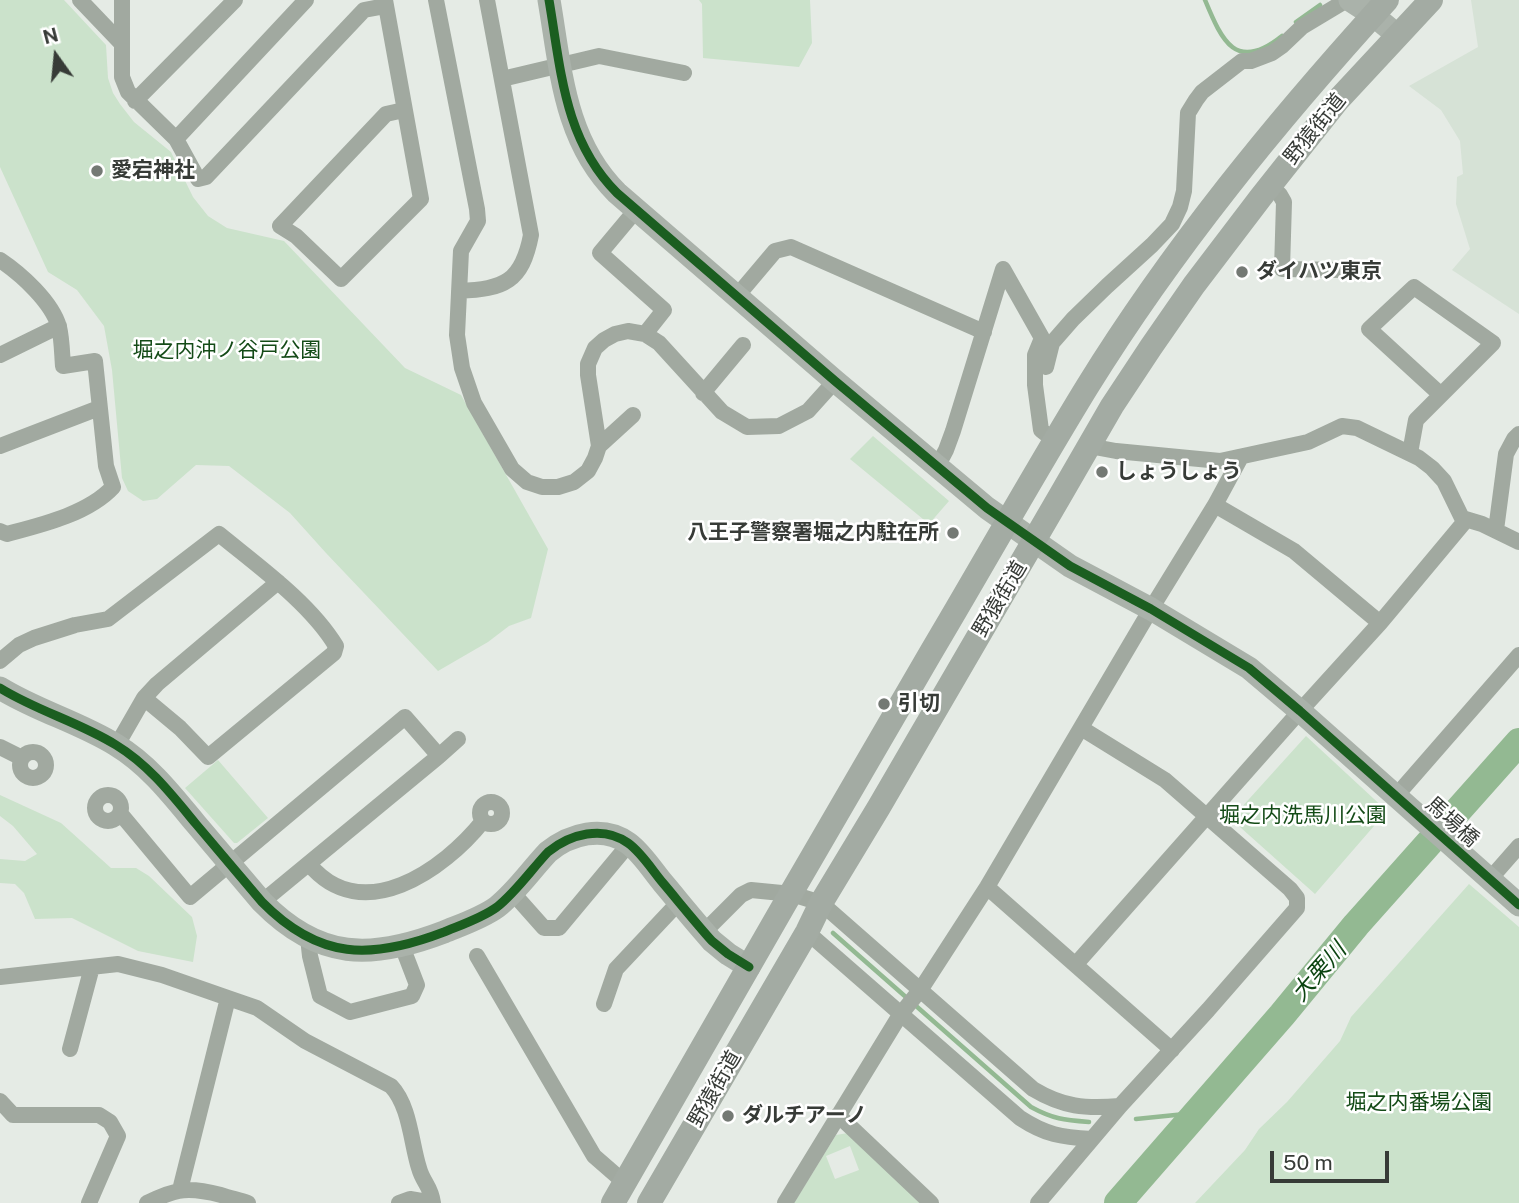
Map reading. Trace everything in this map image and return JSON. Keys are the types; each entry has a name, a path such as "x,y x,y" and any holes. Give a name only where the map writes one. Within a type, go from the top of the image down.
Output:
{"main road":[{"name":"野猿街道","path":"649,1203 807,932 821,903 1144,357 1194,285 1338,100 1431,0"},
{"name":"野猿街道","path":"619,1193 1087,386 1172,260 1238,173 1318,75 1380,7"}],"street":[{"path":"80,0 122,44"},
{"path":"122,0 122,77 128,93 176,139 198,179 206,177 364,10 385,3 421,199 341,279 296,236 280,226 386,114 404,110"},
{"path":"135,101 235,0"},
{"path":"176,139 306,0"},
{"path":"436,0 478,221 461,251 457,335 462,368 474,403 512,469 527,482 558,488 573,482 588,471 598,446 588,364 595,348 615,334 628,331 645,334 659,343 722,412 747,427 779,426 808,411 835,381"},
{"path":"459,291 482,290 509,281 518,272 527,255 531,235 487,0"},
{"name":"馬場橋","path":"549,0 569,112 585,150 603,179 636,210 835,381 1007,523 1070,566 1151,609 1249,668 1519,905"},
{"path":"1046,367 1052,343 1073,319 1172,224 1181,207 1184,191 1188,113 1202,92 1242,61 1251,61 1272,53 1302,27 1348,0 1380,7 1397,36"},
{"path":"502,79 599,56 684,73"},
{"path":"1270,185 1284,202 1282,269 1343,270"},
{"path":"636,210 600,253 664,310 645,334"},
{"path":"1152,245 1172,260"},
{"path":"737,296 775,251 791,247 984,332"},
{"path":"0,260 32,285 50,309 59,326 63,366 95,361 106,466 113,487 86,506 62,518 7,534 0,531"},
{"path":"937,467 947,450 1003,268 1042,338 1035,355 1035,385 1041,430 1055,441"},
{"path":"1410,453 1416,420 1441,395 1493,343 1414,287 1369,329 1441,395"},
{"path":"0,355 59,326"},
{"path":"703,393 743,345"},
{"path":"0,446 99,408"},
{"path":"598,446 634,415"},
{"path":"1089,446 1220,461 1308,442 1342,426 1357,428 1410,453 1432,468 1444,481 1462,518 1482,524 1519,542"},
{"path":"1496,530 1506,454 1519,434"},
{"path":"785,1203 900,1015 921,989 987,887 1241,457"},
{"path":"1215,505 1294,551 1380,623"},
{"path":"1076,964 1380,623 1466,520"},
{"path":"0,661 19,645 34,638 75,625 108,620 219,534 278,582 314,618 336,646 334,653 208,757 180,727 144,698"},
{"path":"117,745 144,698 157,684 278,582"},
{"path":"1401,800 1519,655"},
{"path":"0,688 19,700 117,745 144,766 276,917 308,937 351,950 375,950 411,944 485,914 512,892 548,852 564,841 600,832 629,844 712,941 749,967"},
{"path":"120,813 190,897 405,717 439,756"},
{"path":"1038,1203 1120,1106 1297,908 1297,898 1290,889 1165,780 1081,728"},
{"path":"262,902 458,739"},
{"path":"0,747 22,758"},
{"path":"309,864 330,883 344,890 385,891 424,873 452,854 470,838 483,821"},
{"path":"512,892 544,928 559,928 629,844"},
{"path":"1482,872 1519,846"},
{"path":"987,887 1172,1050"},
{"path":"704,932 741,895 751,890 792,894 821,903 1033,1089 1050,1099 1077,1107 1120,1106"},
{"path":"604,1004 616,969 679,902"},
{"path":"807,932 1020,1118 1047,1133 1092,1139"},
{"path":"308,937 320,996 350,1012 412,996 417,985 401,946"},
{"path":"477,956 594,1156 619,1193"},
{"path":"0,976 118,964 162,975 257,1008 305,1041 391,1086 397,1092 420,1171 432,1192 433,1203 410,1199 399,1203"},
{"path":"70,1049 92,967"},
{"path":"180,1190 228,998"},
{"path":"0,1101 13,1115 99,1115 110,1122 118,1136 89,1203"},
{"path":"838,1115 931,1203"},
{"path":"147,1203 180,1190 199,1189 248,1203"}],"shaded area":[{"path":"1471,0 1519,0 1519,314 1452,270 1470,249 1456,204 1457,177 1463,174 1460,141 1441,110 1409,86 1478,47"}],"green space":[{"name":"堀之内沖ノ谷戸公園","path":"0,0 64,0 106,45 108,78 120,104 134,122 171,152 193,197 208,216 227,228 284,241 405,368 461,395 548,549 531,618 509,626 488,642 438,671 290,513 229,466 196,465 157,499 143,501 128,491 122,478 112,370 104,326 77,290 48,272 0,167"},
{"path":"699,0 810,0 812,43 799,67 703,58 702,4"},
{"path":"873,436 949,501 929,524 850,459"},
{"name":"堀之内洗馬川公園","path":"1306,736 1387,811 1315,894 1231,819"},
{"path":"218,760 268,818 237,843 234,843 185,788"},
{"path":"0,795 61,823 111,868 136,868 149,876 192,917 197,936 193,962 138,951 72,918 35,919 24,893 15,884 0,883 0,859 25,861 37,854 13,826 0,816"},
{"name":"堀之内番場公園","path":"1469,884 1519,927 1519,1203 1195,1203 1340,1041 1351,1017"},
{"path":"848,1133 920,1203 794,1203 836,1135","holes":["850,1146 859,1170 835,1179 826,1156"]}],"waterway":[{"path":"1205,0 1225,39 1242,52 1253,52 1266,47 1282,36"},
{"path":"1296,22 1320,5"},
{"name":"大栗川","path":"1118,1203 1282,1015 1356,925 1519,742"},
{"path":"833,933 1031,1107 1059,1118 1089,1122"},
{"path":"1136,1119 1195,1113"}],"cycle path":[{"path":"549,0 562,78 575,127 599,172 617,193 987,508 1070,566 1151,609 1249,668 1519,905"},
{"path":"0,688 102,737 128,753 169,792 262,902 283,921 304,935 325,944 369,950 393,947 464,924 497,907 548,852 576,836 598,833 618,837 633,847 712,941 749,967"}],"place":[{"name":"愛宕神社","path":"97,171"},
{"name":"ダイハツ東京","path":"1242,272"},
{"name":"しょうしょう","path":"1102,472"},
{"name":"八王子警察署堀之内駐在所","path":"953,533"},
{"name":"引切","path":"884,704"},
{"name":"ダルチアーノ","path":"728,1116"}]}
